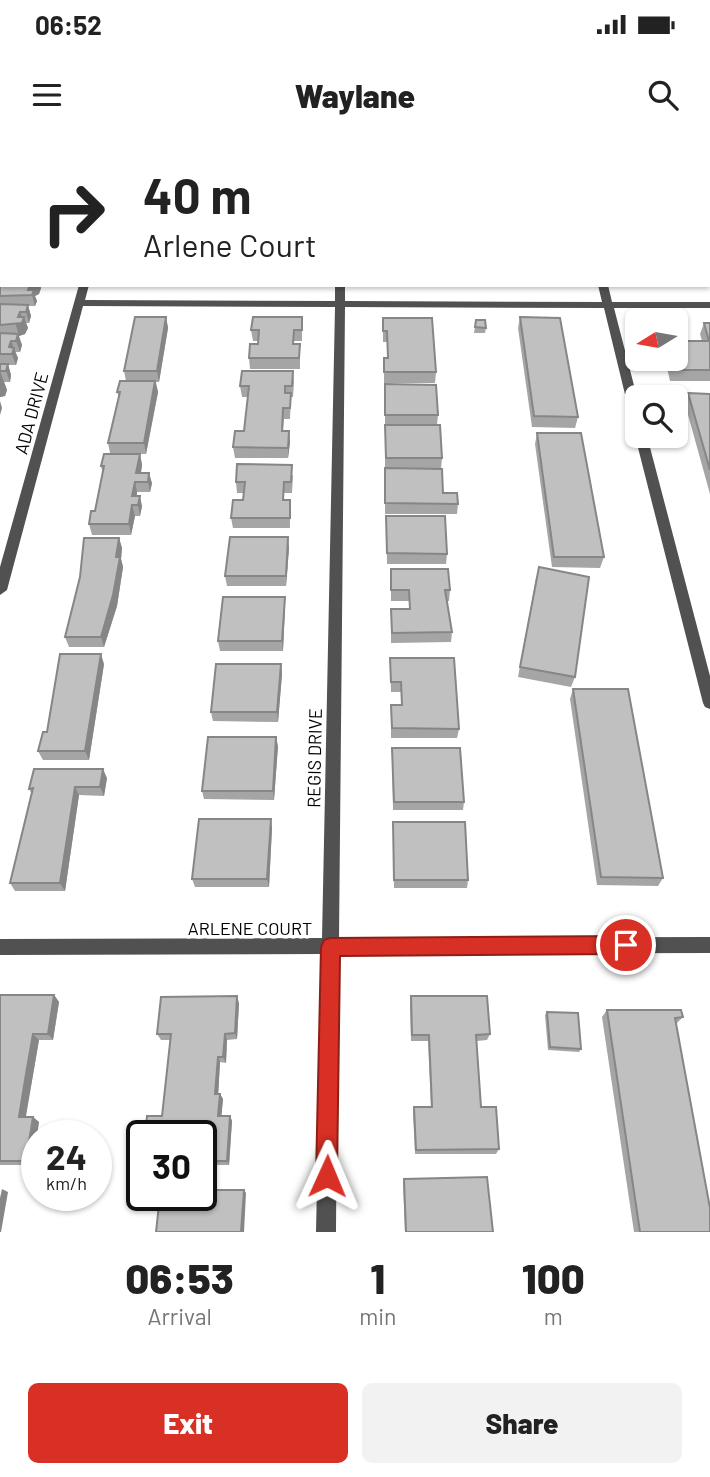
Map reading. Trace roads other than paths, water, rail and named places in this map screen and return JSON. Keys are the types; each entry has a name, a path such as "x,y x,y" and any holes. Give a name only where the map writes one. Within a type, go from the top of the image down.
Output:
{"street":[{"name":"ADA DRIVE","path":"0,590 83,287"},
{"name":"REGIS DRIVE","path":"326,1232 340,287"},
{"path":"604,287 628,385"},
{"path":"79,303 710,305"},
{"path":"644,448 710,703"},
{"name":"ARLENE COURT","path":"0,947 710,945"}]}
